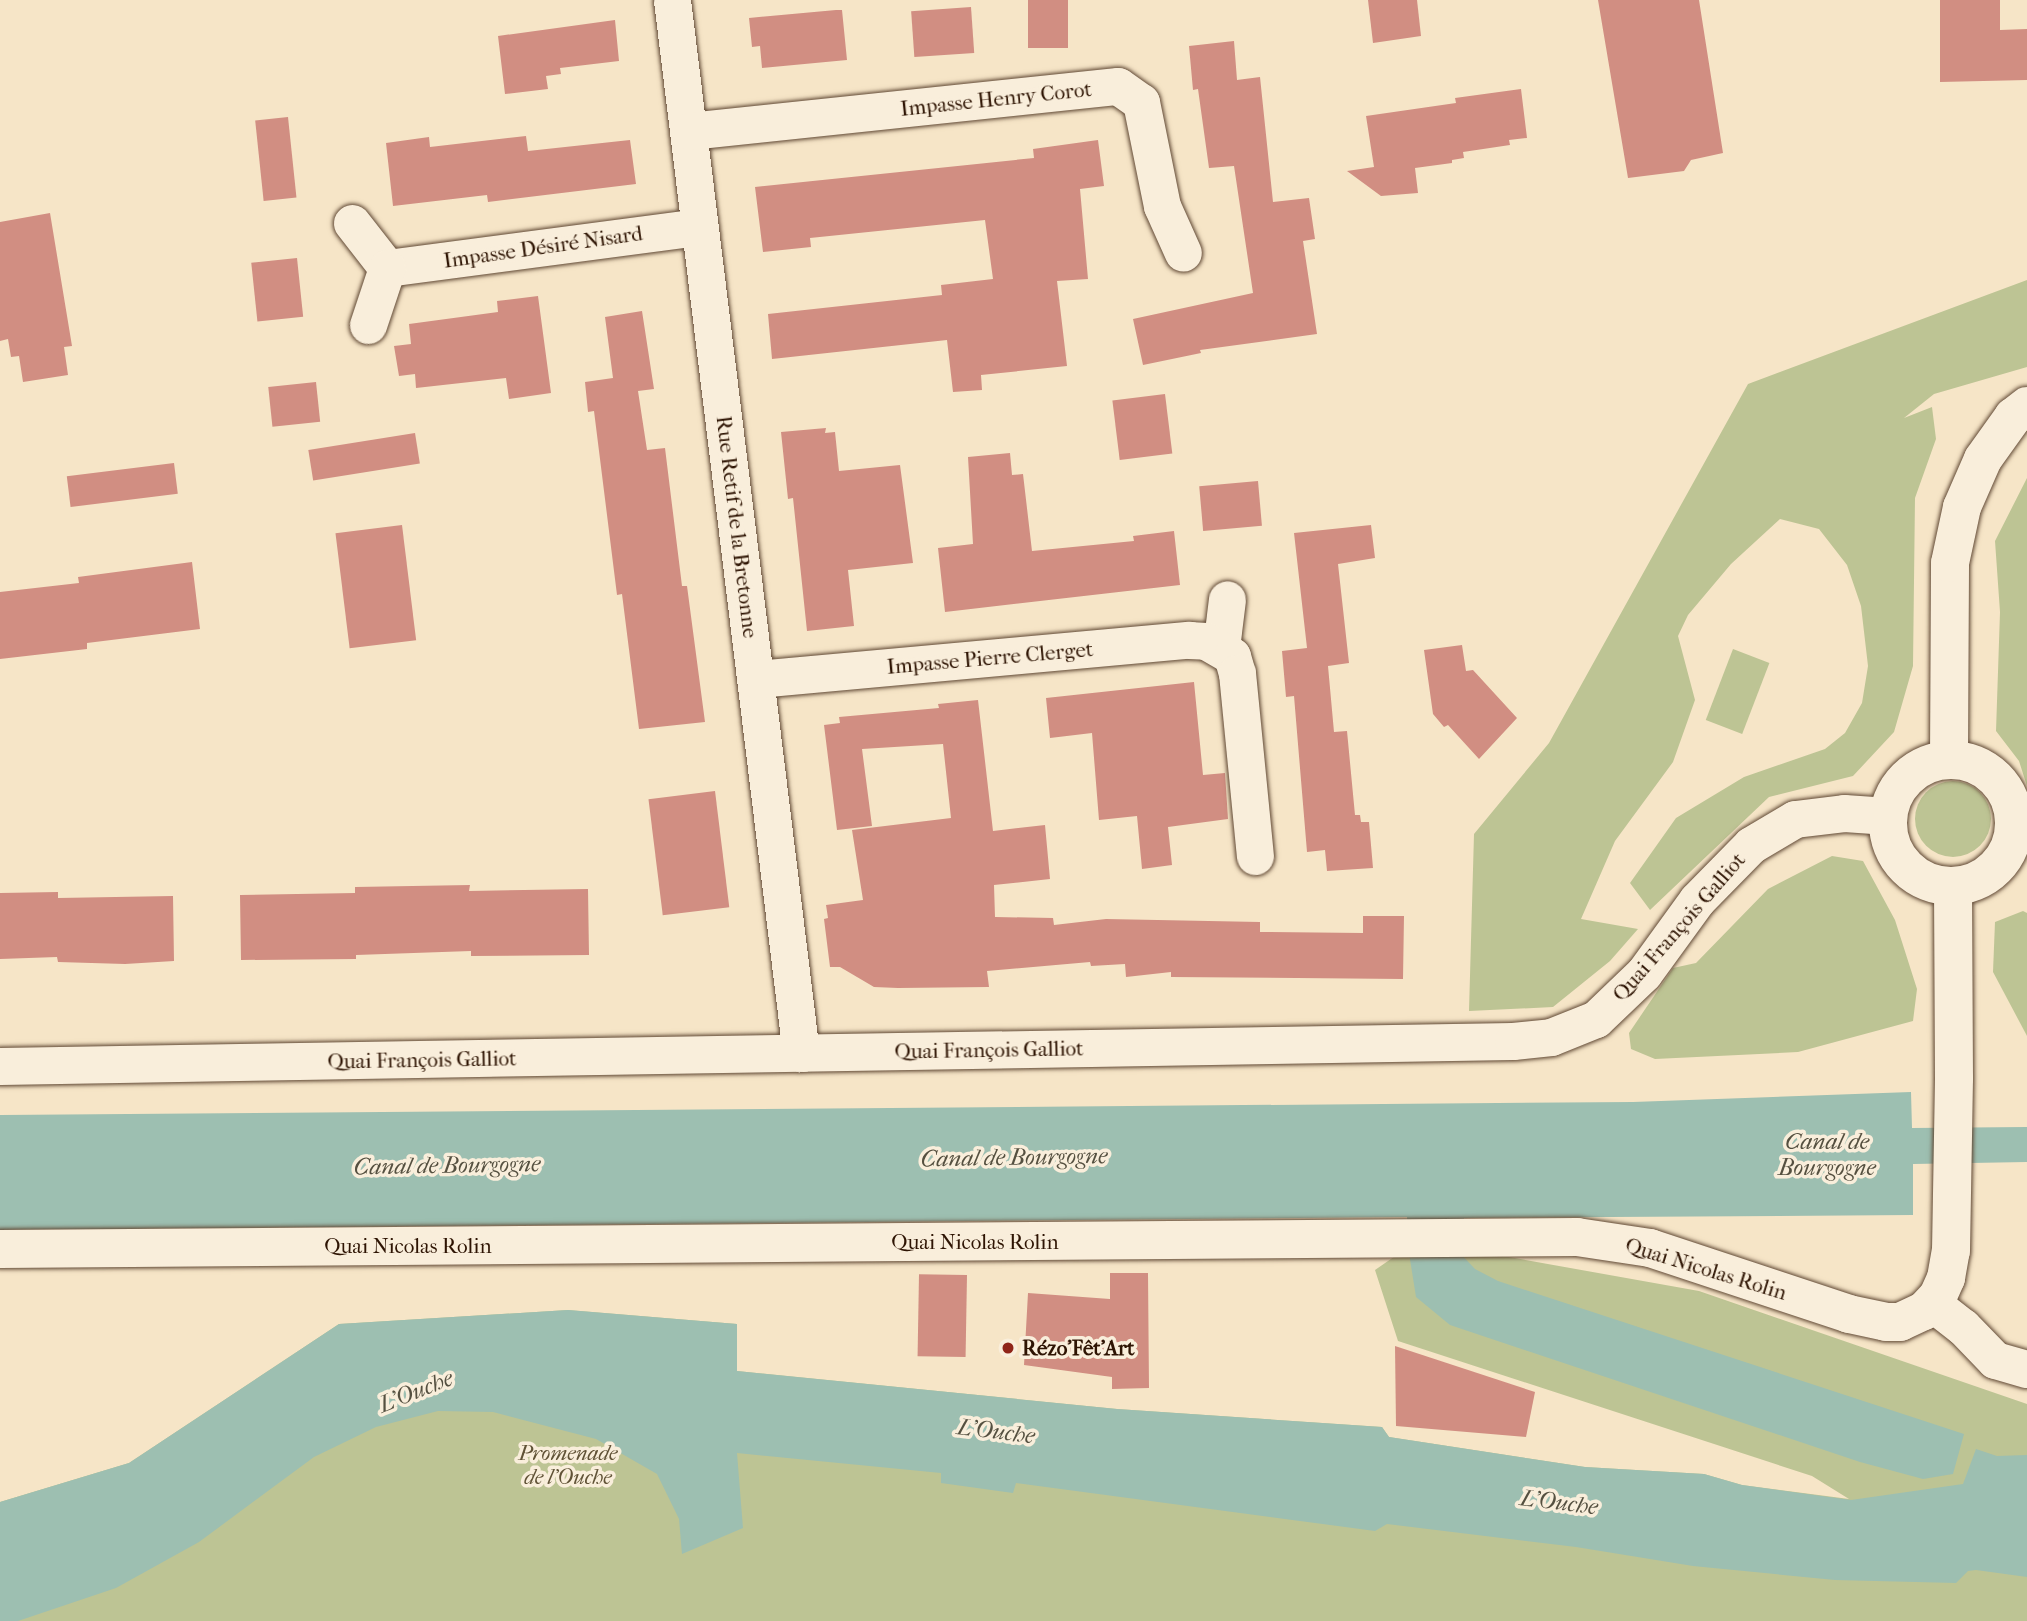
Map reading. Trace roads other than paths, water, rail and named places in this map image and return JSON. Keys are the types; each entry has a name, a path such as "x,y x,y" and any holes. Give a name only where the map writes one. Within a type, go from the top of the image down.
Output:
{"street":[{"name":"Rue Retif de la Bretonne","path":"672,0 801,1054"},
{"name":"Impasse Henry Corot","path":"689,131 1118,86 1141,102 1162,206 1183,253"},
{"path":"352,223 387,268 368,325"},
{"name":"Impasse Désiré Nisard","path":"387,268 698,227"},
{"path":"1949,759 1950,563 1962,507 1983,459 2013,417 2027,406"},
{"path":"1227,599 1221,648 1231,656 1237,673 1255,856"},
{"name":"Impasse Pierre Clerget","path":"757,679 1189,640 1206,641 1221,648"},
{"path":"1949,759 1970,763 1990,772 2004,788 2013,808 2018,857 1997,867 1981,879 1953,886 1940,886 1921,879 1904,866 1892,849 1887,829 1888,816 1897,789 1910,774 1928,764 1949,759"},
{"name":"Quai François Galliot","path":"0,1066 1513,1041 1551,1037 1595,1019 1644,973 1698,900 1751,845 1794,819 1843,813 1888,816"},
{"path":"1953,886 1953,1220 1949,1266 1942,1288 1932,1303 1963,1327 1995,1360 2027,1369"},
{"name":"Quai Nicolas Rolin","path":"0,1249 1577,1237 1650,1248 1849,1314 1886,1322 1913,1318 1932,1303"}],"water":[{"name":"Canal de Bourgogne","path":"1911,1092 1912,1128 2027,1127 2027,1162 1913,1164 1913,1215 1464,1218 1459,1252 1475,1269 1498,1281 1964,1434 1953,1474 1923,1479 1860,1462 1450,1325 1416,1297 1407,1217 0,1230 0,1115 1633,1102"},
{"name":"L'Ouche","path":"568,1310 737,1324 737,1371 1117,1409 1382,1427 1389,1437 1585,1467 1704,1474 1742,1485 1851,1500 1963,1484 1976,1449 1997,1456 2027,1455 2027,1577 1976,1570 1968,1571 1956,1583 1835,1580 1693,1566 1576,1547 1387,1524 1375,1531 1016,1483 1013,1493 941,1483 941,1473 737,1453 743,1528 682,1554 679,1519 657,1474 596,1439 493,1412 438,1411 376,1427 314,1457 199,1542 116,1588 18,1621 0,1621 0,1502 129,1463 339,1324"}],"place":[{"name":"Rézo'Fêt'Art","path":"1008,1348"}],"park label":[{"name":"Promenade de l'Ouche","path":"568,1465"}]}
